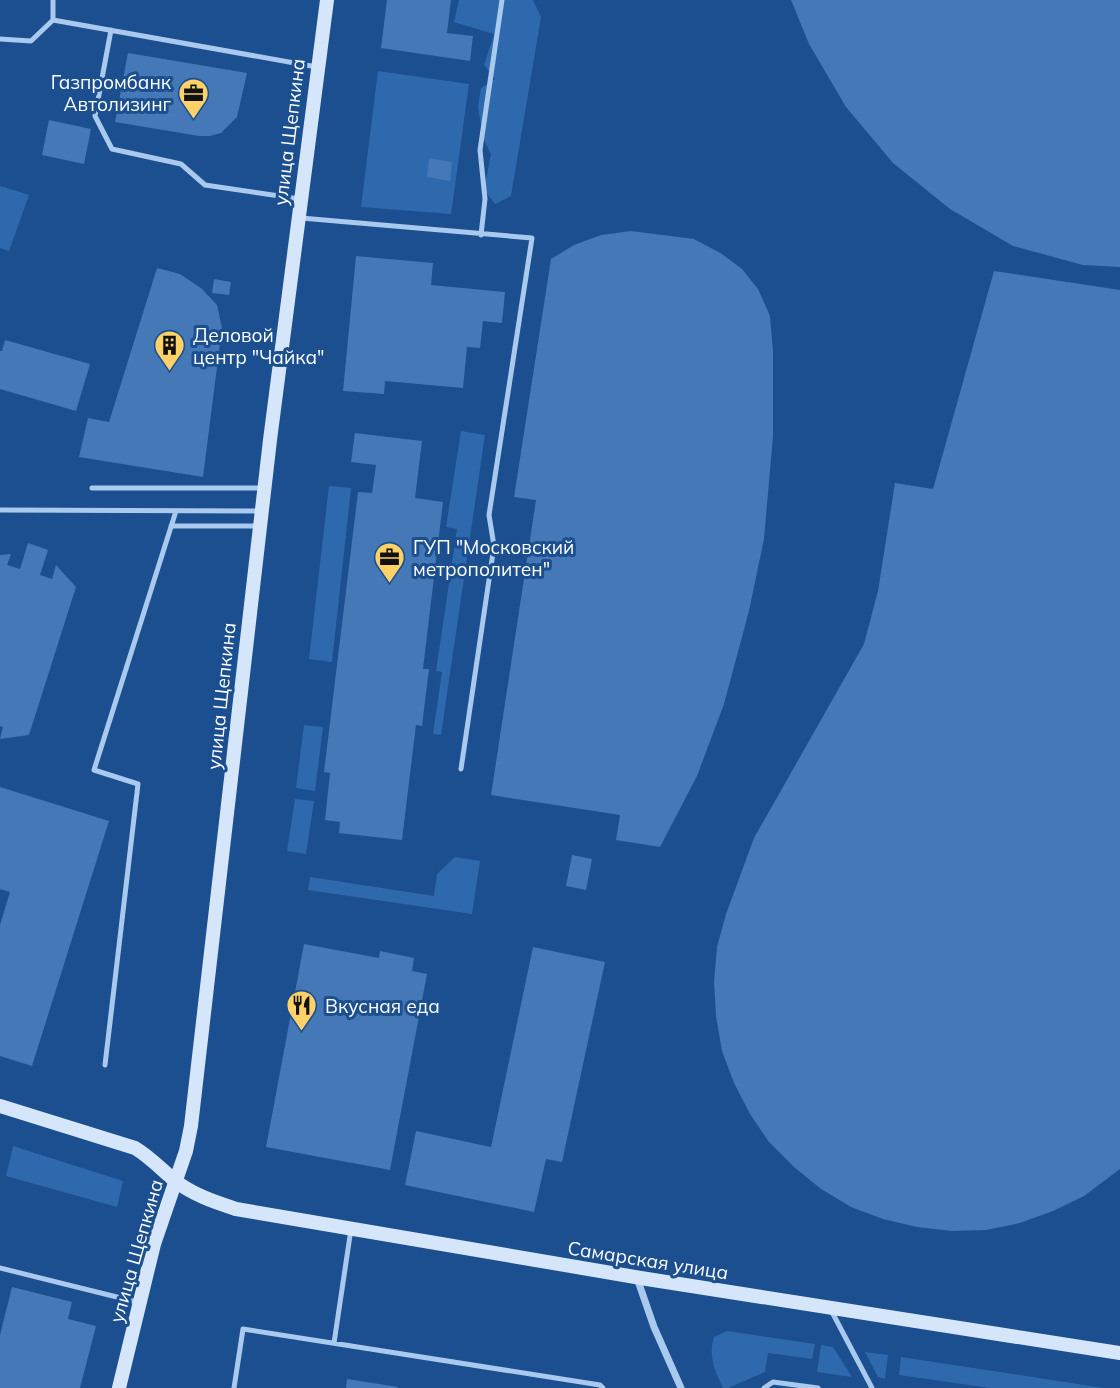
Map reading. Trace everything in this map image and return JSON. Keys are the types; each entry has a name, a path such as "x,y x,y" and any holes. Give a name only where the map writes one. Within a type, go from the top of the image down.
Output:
{"street":[{"name":"улица Щепкина","path":"119,1388 164,1212 176,1182 191,1126 259,526 327,0"},
{"name":"Самарская улица","path":"0,1105 135,1148 176,1182 204,1198 236,1209 831,1309 1120,1353"},
{"path":"636,1277 654,1327 681,1388"}],"lane":[{"path":"0,39 31,41 53,20 53,0"},
{"path":"481,235 485,199 480,150 502,0"},
{"path":"53,20 317,67"},
{"path":"111,30 95,116 112,149 181,164 205,185 300,199"},
{"path":"298,217 532,238 489,515 494,546 461,769"},
{"path":"92,488 264,488"},
{"path":"0,510 261,511"},
{"path":"105,1065 138,784 94,770 176,511"},
{"path":"171,526 259,526"},
{"path":"334,1343 351,1229"},
{"path":"0,1268 140,1303"},
{"path":"831,1309 872,1388"},
{"path":"234,1388 243,1329 600,1385 603,1388"},
{"path":"764,1388 773,1382 818,1388"}],"shaded area":[{"path":"459,0 533,0 541,17 511,196 495,204 484,190 491,154 483,138 478,107 481,88 495,79 484,65 494,34 454,22"},
{"path":"378,71 469,84 451,214 361,207"},
{"path":"0,186 29,195 9,251 0,248"},
{"path":"461,431 485,435 441,735 433,734 442,672 436,671 457,529 446,527"},
{"path":"329,486 351,488 332,662 309,659"},
{"path":"304,725 323,727 315,791 296,788"},
{"path":"295,799 314,801 306,854 287,851"},
{"path":"455,857 480,861 472,914 308,890 310,877 434,896 437,874"},
{"path":"13,1146 123,1181 117,1207 6,1176"},
{"path":"727,1331 815,1344 812,1359 768,1353 765,1372 723,1388 715,1369 712,1351 714,1337"},
{"path":"821,1345 833,1347 852,1377 817,1372"},
{"path":"865,1352 888,1355 885,1379 878,1377"},
{"path":"901,1357 1104,1388 990,1388 899,1375"}],"building":[{"path":"387,0 451,0 447,33 473,36 470,61 381,48"},
{"path":"791,0 1120,0 1120,267 1083,265 1013,246 950,209 893,163 846,107 809,44"},
{"path":"128,53 247,73 237,117 221,133 210,136 115,122"},
{"path":"49,120 91,129 84,164 42,155"},
{"path":"429,158 452,162 450,181 427,177"},
{"path":"631,231 694,239 722,254 742,269 758,289 770,316 773,351 773,436 764,539 749,611 724,704 697,776 660,847 616,840 620,815 491,795 536,500 514,497 551,259 574,245 601,235"},
{"path":"356,256 433,263 431,285 505,292 502,323 483,321 480,348 467,347 463,388 385,381 384,394 343,391"},
{"name":"Деловой центр \"Чайка\"","path":"157,268 180,274 201,288 217,305 222,328 203,477 79,457 88,418 109,422"},
{"path":"994,271 1120,290 1120,1169 1084,1196 1053,1211 1020,1223 986,1230 952,1231 883,1219 851,1207 821,1189 769,1142 750,1114 722,1051 714,982 717,947 726,914 754,838 864,644 878,591 895,483 933,489"},
{"path":"214,279 231,282 229,295 212,293"},
{"path":"5,340 90,364 76,411 0,389 0,351"},
{"name":"ГУП \"Московский метрополитен\"","path":"355,433 422,441 415,498 443,502 423,669 429,669 422,726 416,725 402,840 339,833 340,822 325,820 330,773 324,772 358,492 372,493 376,465 351,462"},
{"path":"28,543 48,550 40,575 52,579 56,565 76,587 29,735 0,739 3,727 0,726 0,555 11,554 7,565 20,569"},
{"path":"0,787 109,821 32,1066 0,1056 0,925 10,892 0,889"},
{"path":"572,855 592,859 586,890 566,886"},
{"path":"304,944 379,958 380,951 414,958 412,971 427,974 390,1170 266,1147"},
{"path":"533,947 605,962 562,1162 546,1159 534,1212 405,1185 416,1131 491,1147"},
{"path":"12,1287 72,1302 68,1319 96,1326 80,1388 0,1388 0,1335"},
{"path":"347,1379 398,1387 346,1388"}],"place":[{"name":"Газпромбанк Автолизинг","path":"194,120"},
{"name":"Деловой центр \"Чайка\"","path":"170,373"},
{"name":"ГУП \"Московский метрополитен\"","path":"390,585"},
{"name":"Вкусная еда","path":"302,1033"}]}
